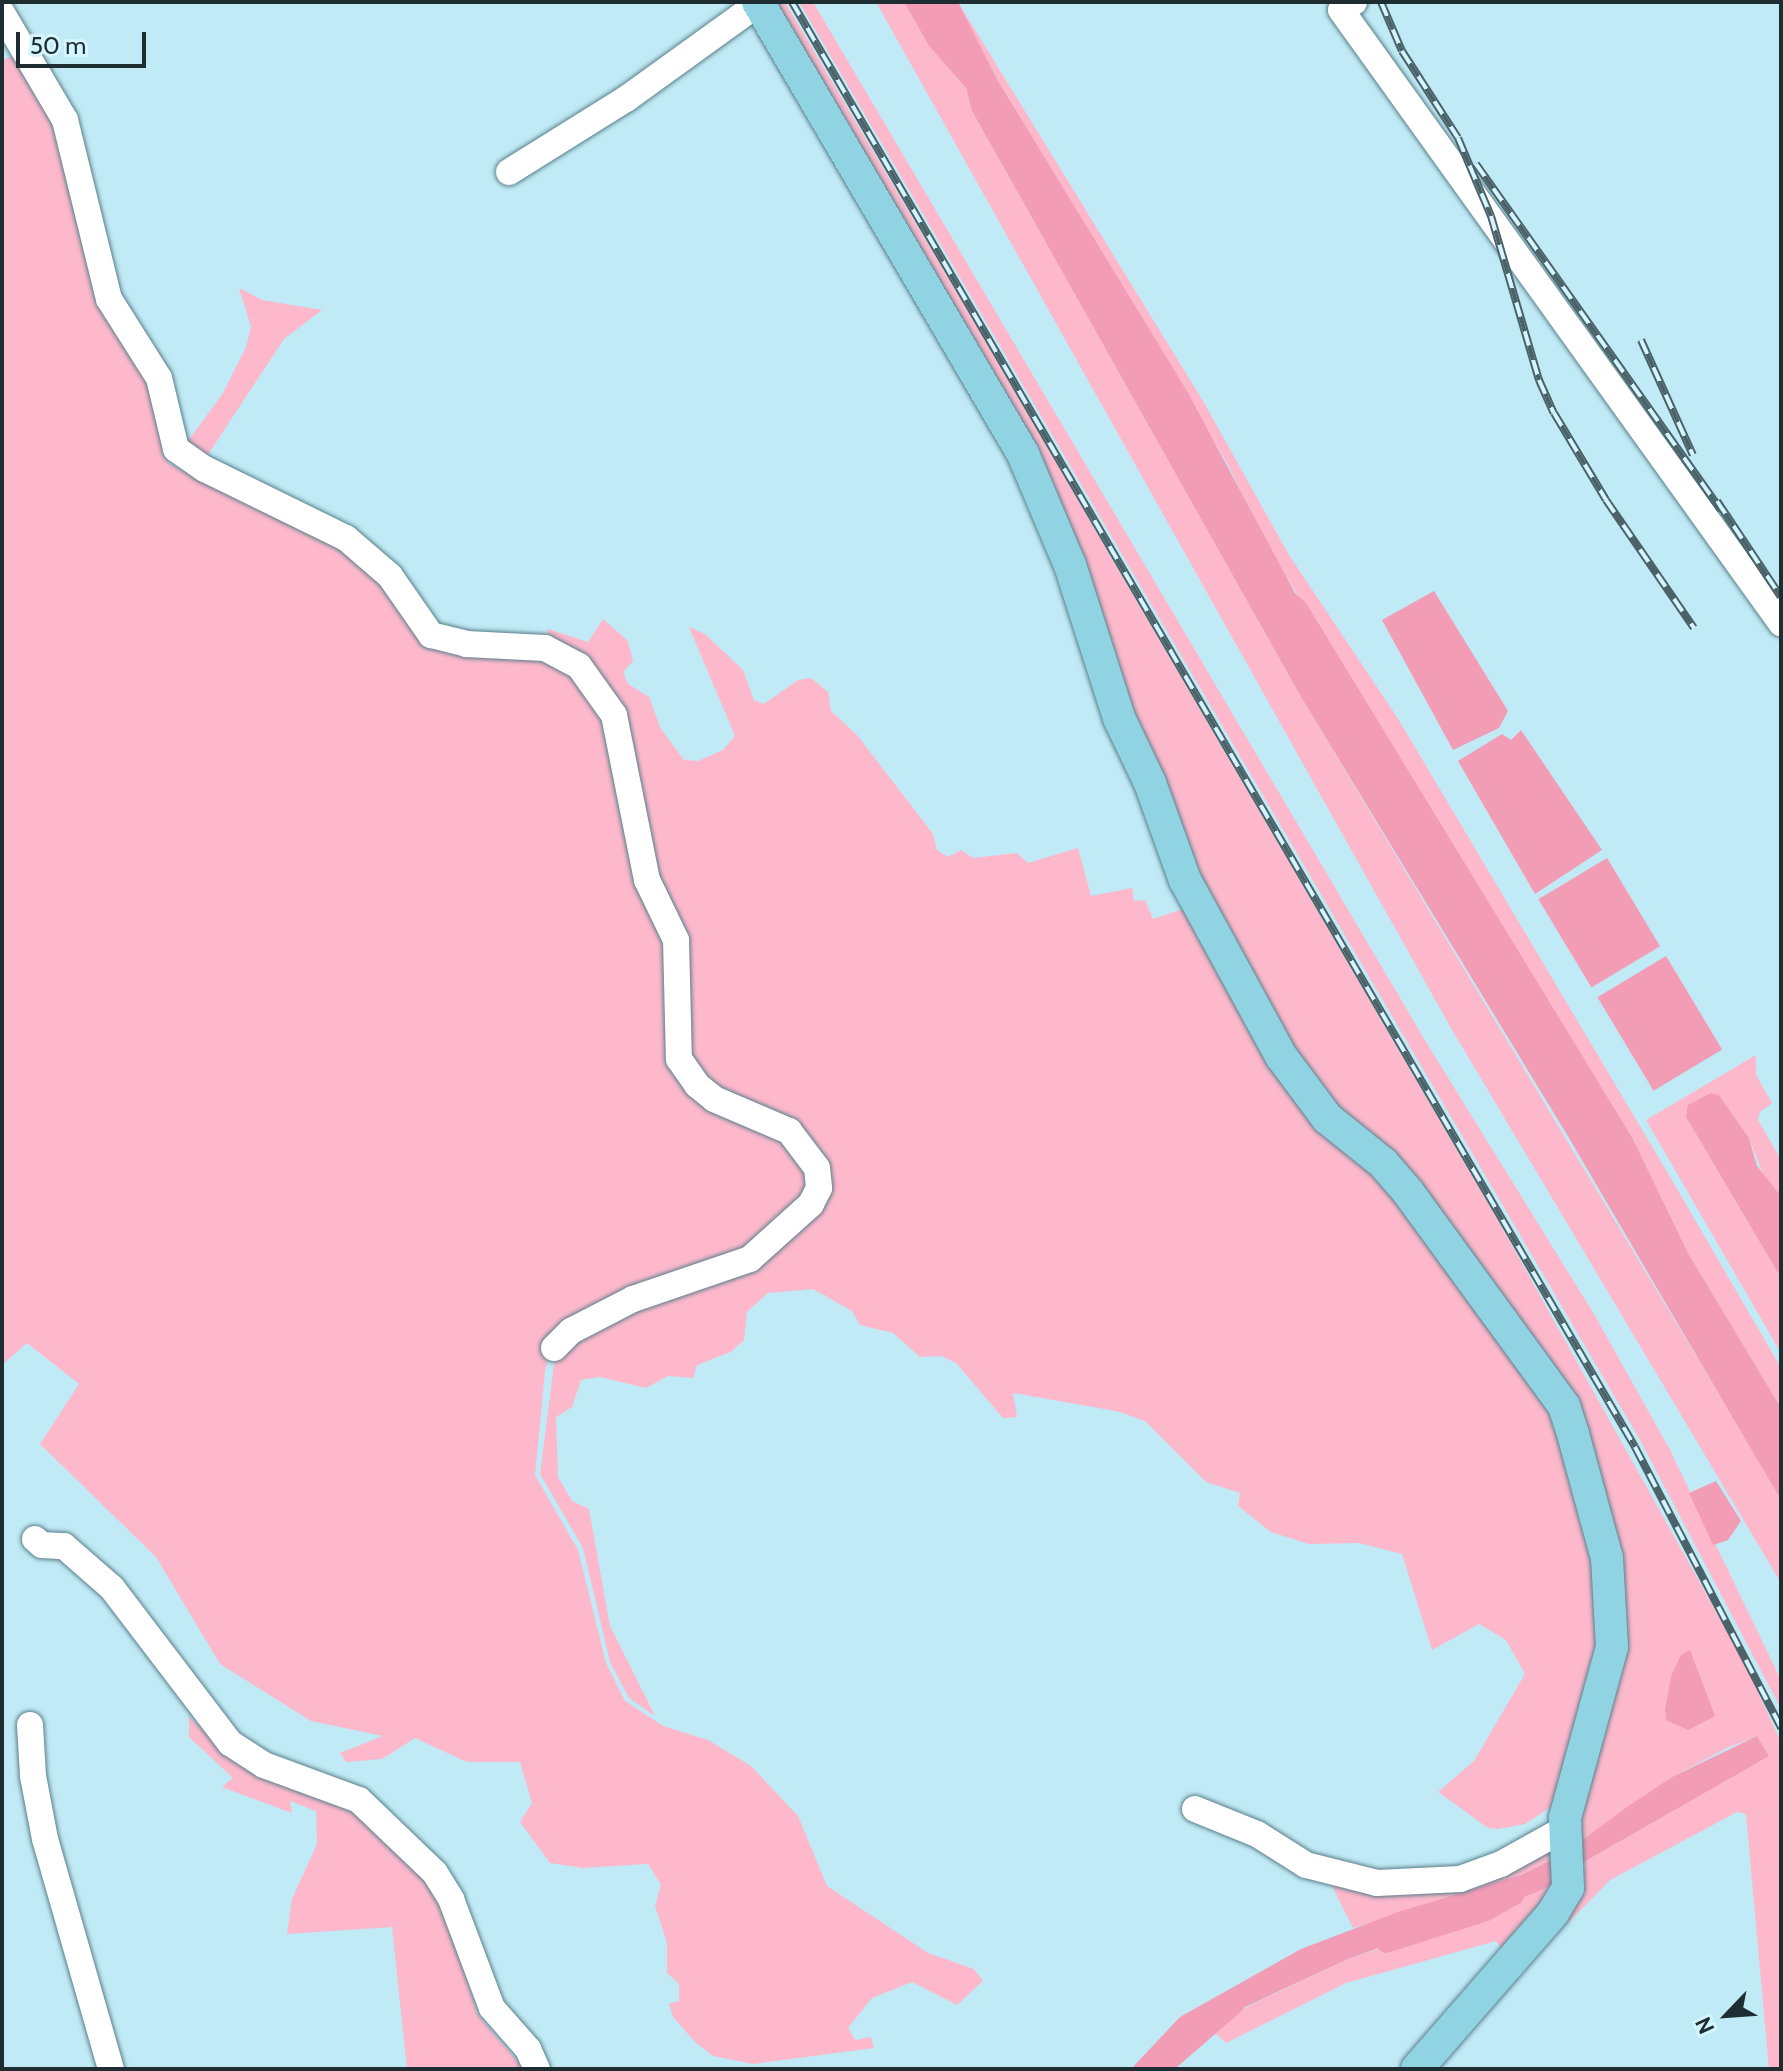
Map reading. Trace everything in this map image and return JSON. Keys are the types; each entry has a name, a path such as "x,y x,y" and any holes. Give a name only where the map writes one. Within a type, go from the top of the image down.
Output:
{"main road":[{"path":"759,3 1023,454 1070,565 1119,718 1150,783 1185,880 1281,1056 1327,1118 1383,1163 1408,1192 1564,1406 1601,1528 1613,1618 1606,1675 1566,1852 1568,1888 1553,1913 1417,2069"}],"street":[{"path":"1354,2 1341,10 1781,623"},
{"path":"509,172 626,99 759,3"},
{"path":"2,13 65,120 84,180 103,282 159,378 176,449 205,469 346,538 390,576 431,635 466,644 545,648 579,666 614,715 647,880 676,940 679,1059 697,1085 714,1099 789,1131 817,1168 819,1188 811,1204 750,1259 633,1299 571,1331 554,1348"},
{"path":"35,1539 42,1545 64,1546 112,1588 230,1743 264,1765 348,1793 435,1873 451,1899 492,2008 528,2049 537,2069"},
{"path":"30,1725 33,1776 45,1839 111,2069"},
{"path":"1195,1809 1257,1834 1306,1865 1377,1883 1460,1879 1501,1864 1566,1852"}],"shaded area":[{"path":"767,2 785,2 968,312 1500,1224 1743,1660 1781,1742 1781,2069 1769,2069 1746,1814 1737,1812 1610,1880 1570,1921 1545,1937 1575,1867 1768,1756 1757,1736 1727,1748 1672,1777 1573,1847 1608,1704 1582,1433 1324,1100 1195,893 1086,586"},
{"path":"799,2 813,2 1426,1042 1594,1314 1669,1448 1781,1680 1781,1709 1640,1440"},
{"path":"876,2 904,2 929,46 966,88 972,111 1301,697 1762,1466 1781,1500 1781,1583 1451,1028"},
{"path":"904,2 958,2 998,81 1187,391 1295,593 1306,603 1633,1139 1688,1253 1781,1408 1781,1500 1569,1138 1301,697 972,111 966,88 929,46"},
{"path":"958,2 1203,401 1289,555 1397,717 1669,1175 1781,1368 1781,1408 1688,1253 1633,1139 1270,550 1227,463 998,81"},
{"path":"13,55 37,82 148,368 163,454 170,464 367,563 413,628 534,657 566,671 601,712 664,925 673,1059 738,1113 799,1153 809,1183 801,1201 762,1241 555,1335 545,1371 535,1475 578,1550 606,1663 625,1701 663,1726 708,1740 751,1766 798,1816 827,1886 928,1953 974,1969 983,1981 957,2005 912,1982 872,1998 848,2028 855,2040 871,2037 874,2048 753,2064 713,2056 695,2042 673,2017 669,2004 679,2001 679,1984 667,1973 667,1943 655,1906 661,1885 648,1864 583,1868 550,1863 520,1822 532,1803 520,1762 467,1762 415,1738 382,1759 346,1762 340,1753 383,1736 311,1721 220,1664 156,1557 40,1444 79,1384 27,1343 2,1365 2,61"},
{"path":"239,288 262,300 322,310 284,339 203,462 183,448 223,393 246,347 251,327"},
{"path":"1434,591 1508,711 1499,728 1453,750 1382,620"},
{"path":"603,619 628,641 633,661 623,672 628,684 649,697 661,729 684,760 698,761 723,750 735,736 689,627 705,634 743,670 754,700 764,704 798,680 811,678 828,692 831,711 857,735 933,834 937,850 948,857 961,850 973,858 1017,853 1028,863 1078,848 1091,896 1132,888 1134,901 1145,900 1153,919 1189,907 1374,1163 1541,1379 1607,1607 1566,1797 1525,1824 1498,1829 1488,1828 1438,1792 1474,1761 1525,1674 1506,1640 1479,1624 1432,1650 1402,1554 1359,1543 1309,1544 1271,1532 1238,1506 1240,1493 1206,1482 1145,1421 1116,1411 1013,1393 1017,1417 1003,1418 956,1363 941,1356 920,1357 893,1333 860,1325 852,1311 813,1289 768,1293 747,1312 744,1340 731,1352 697,1365 693,1378 668,1376 646,1388 600,1377 581,1380 572,1407 556,1417 558,1477 572,1501 589,1509 610,1626 655,1716 629,1698 610,1662 583,1548 540,1474 556,1349 770,1246 819,1167 688,1072 672,925 616,715 546,646 548,629 588,642"},
{"path":"1521,730 1602,850 1535,894 1458,761 1502,734 1511,740"},
{"path":"1607,858 1660,946 1591,987 1538,899"},
{"path":"1666,956 1722,1049 1654,1091 1597,997"},
{"path":"1756,1055 1756,1075 1772,1103 1760,1112 1758,1120 1781,1160 1781,1196 1767,1184 1749,1138 1719,1095 1686,1117 1781,1278 1781,1353 1646,1120"},
{"path":"1711,1093 1719,1095 1749,1138 1757,1166 1781,1196 1781,1278 1686,1117 1688,1105"},
{"path":"1716,1481 1741,1521 1728,1540 1713,1545 1689,1493"},
{"path":"1690,1650 1715,1716 1688,1730 1666,1720 1665,1710 1671,1676 1681,1655"},
{"path":"189,1716 229,1756 345,1801 437,1886 478,2015 524,2069 407,2069 392,1927 287,1934 292,1899 317,1844 316,1811 290,1801 292,1813 222,1787 233,1778 189,1737"},
{"path":"1757,1736 1769,1756 1575,1867 1573,1847 1627,1807 1672,1777"},
{"path":"1545,1847 1561,1855 1521,1875 1353,1928 1330,1882 1385,1890"},
{"path":"1561,1855 1561,1880 1537,1892 1348,1959 1215,2021 1172,2049 1157,2069 1131,2069 1180,2017 1301,1949 1398,1912 1521,1875"},
{"path":"1561,1880 1505,1955 1496,1941 1346,1983 1226,2043 1207,2026 1348,1959 1441,1929"}],"waterway":[{"path":"1386,1944 1486,1912 1515,1896"},
{"path":"1161,2069 1235,2005"}],"railway":[{"path":"792,2 1635,1447 1781,1728"},
{"path":"1381,2 1402,51 1458,138 1491,216 1539,380 1554,413 1606,500 1694,628"},
{"path":"1476,164 1721,510"},
{"path":"1641,340 1693,455"},
{"path":"1717,501 1781,597"}]}
